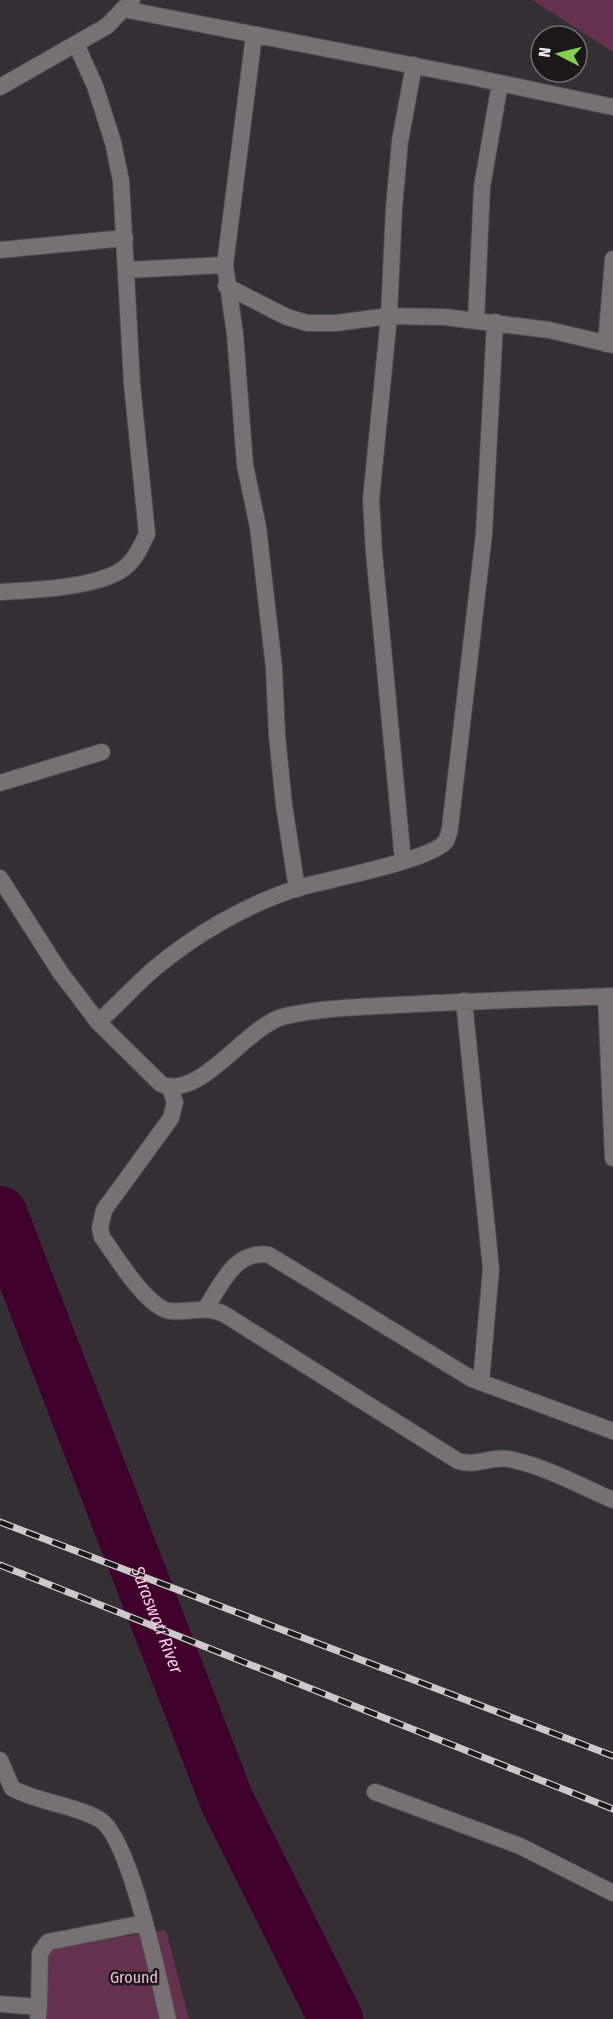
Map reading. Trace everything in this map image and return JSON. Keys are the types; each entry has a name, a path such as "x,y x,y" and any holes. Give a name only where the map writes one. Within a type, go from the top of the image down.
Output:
{"street":[{"path":"0,87 107,26 128,5 254,35 414,65 613,107"},
{"path":"254,35 225,265 226,285 235,334 245,465 261,547 274,668 277,735 284,805 297,889"},
{"path":"0,592 68,586 120,571 136,556 147,534 132,384 121,181 113,142 95,86 76,44"},
{"path":"403,861 371,500 389,316 400,141 414,65"},
{"path":"476,320 482,187 500,83"},
{"path":"0,250 125,238"},
{"path":"226,285 287,317 307,322 336,323 389,316 476,320 549,330 609,344 613,259"},
{"path":"126,270 225,265"},
{"path":"98,1022 154,969 195,939 240,913 297,889 403,861 438,848 446,841 450,828 484,534 495,322"},
{"path":"0,783 102,752"},
{"path":"0,878 60,972 98,1022 161,1084 170,1088 181,1088 197,1078 228,1056 254,1031 283,1017 324,1011 464,1001 610,996 613,1158"},
{"path":"464,1001 491,1269 481,1382"},
{"path":"170,1088 175,1102 171,1118 104,1209 100,1228 102,1237 155,1304 173,1311 212,1308 224,1314 458,1461 474,1464 507,1459 541,1469 613,1500"},
{"path":"205,1309 244,1256 256,1252 269,1255 481,1382 613,1431"},
{"path":"0,1760 3,1778 18,1791 99,1819 109,1828 120,1845 144,1923 168,2019"},
{"path":"375,1791 520,1846 613,1893"},
{"path":"0,2004 38,2013 40,1953 48,1942 144,1923"}],"green space":[{"path":"532,0 613,0 613,52 589,37 589,24 569,24"},
{"name":"Ground","path":"166,1930 189,2019 45,2019 44,1949"}],"waterway":[{"name":"Saraswati River","path":"0,1213 227,1801 336,2019"}],"railway":[{"path":"0,1522 613,1756"},
{"path":"0,1565 613,1809"}]}
